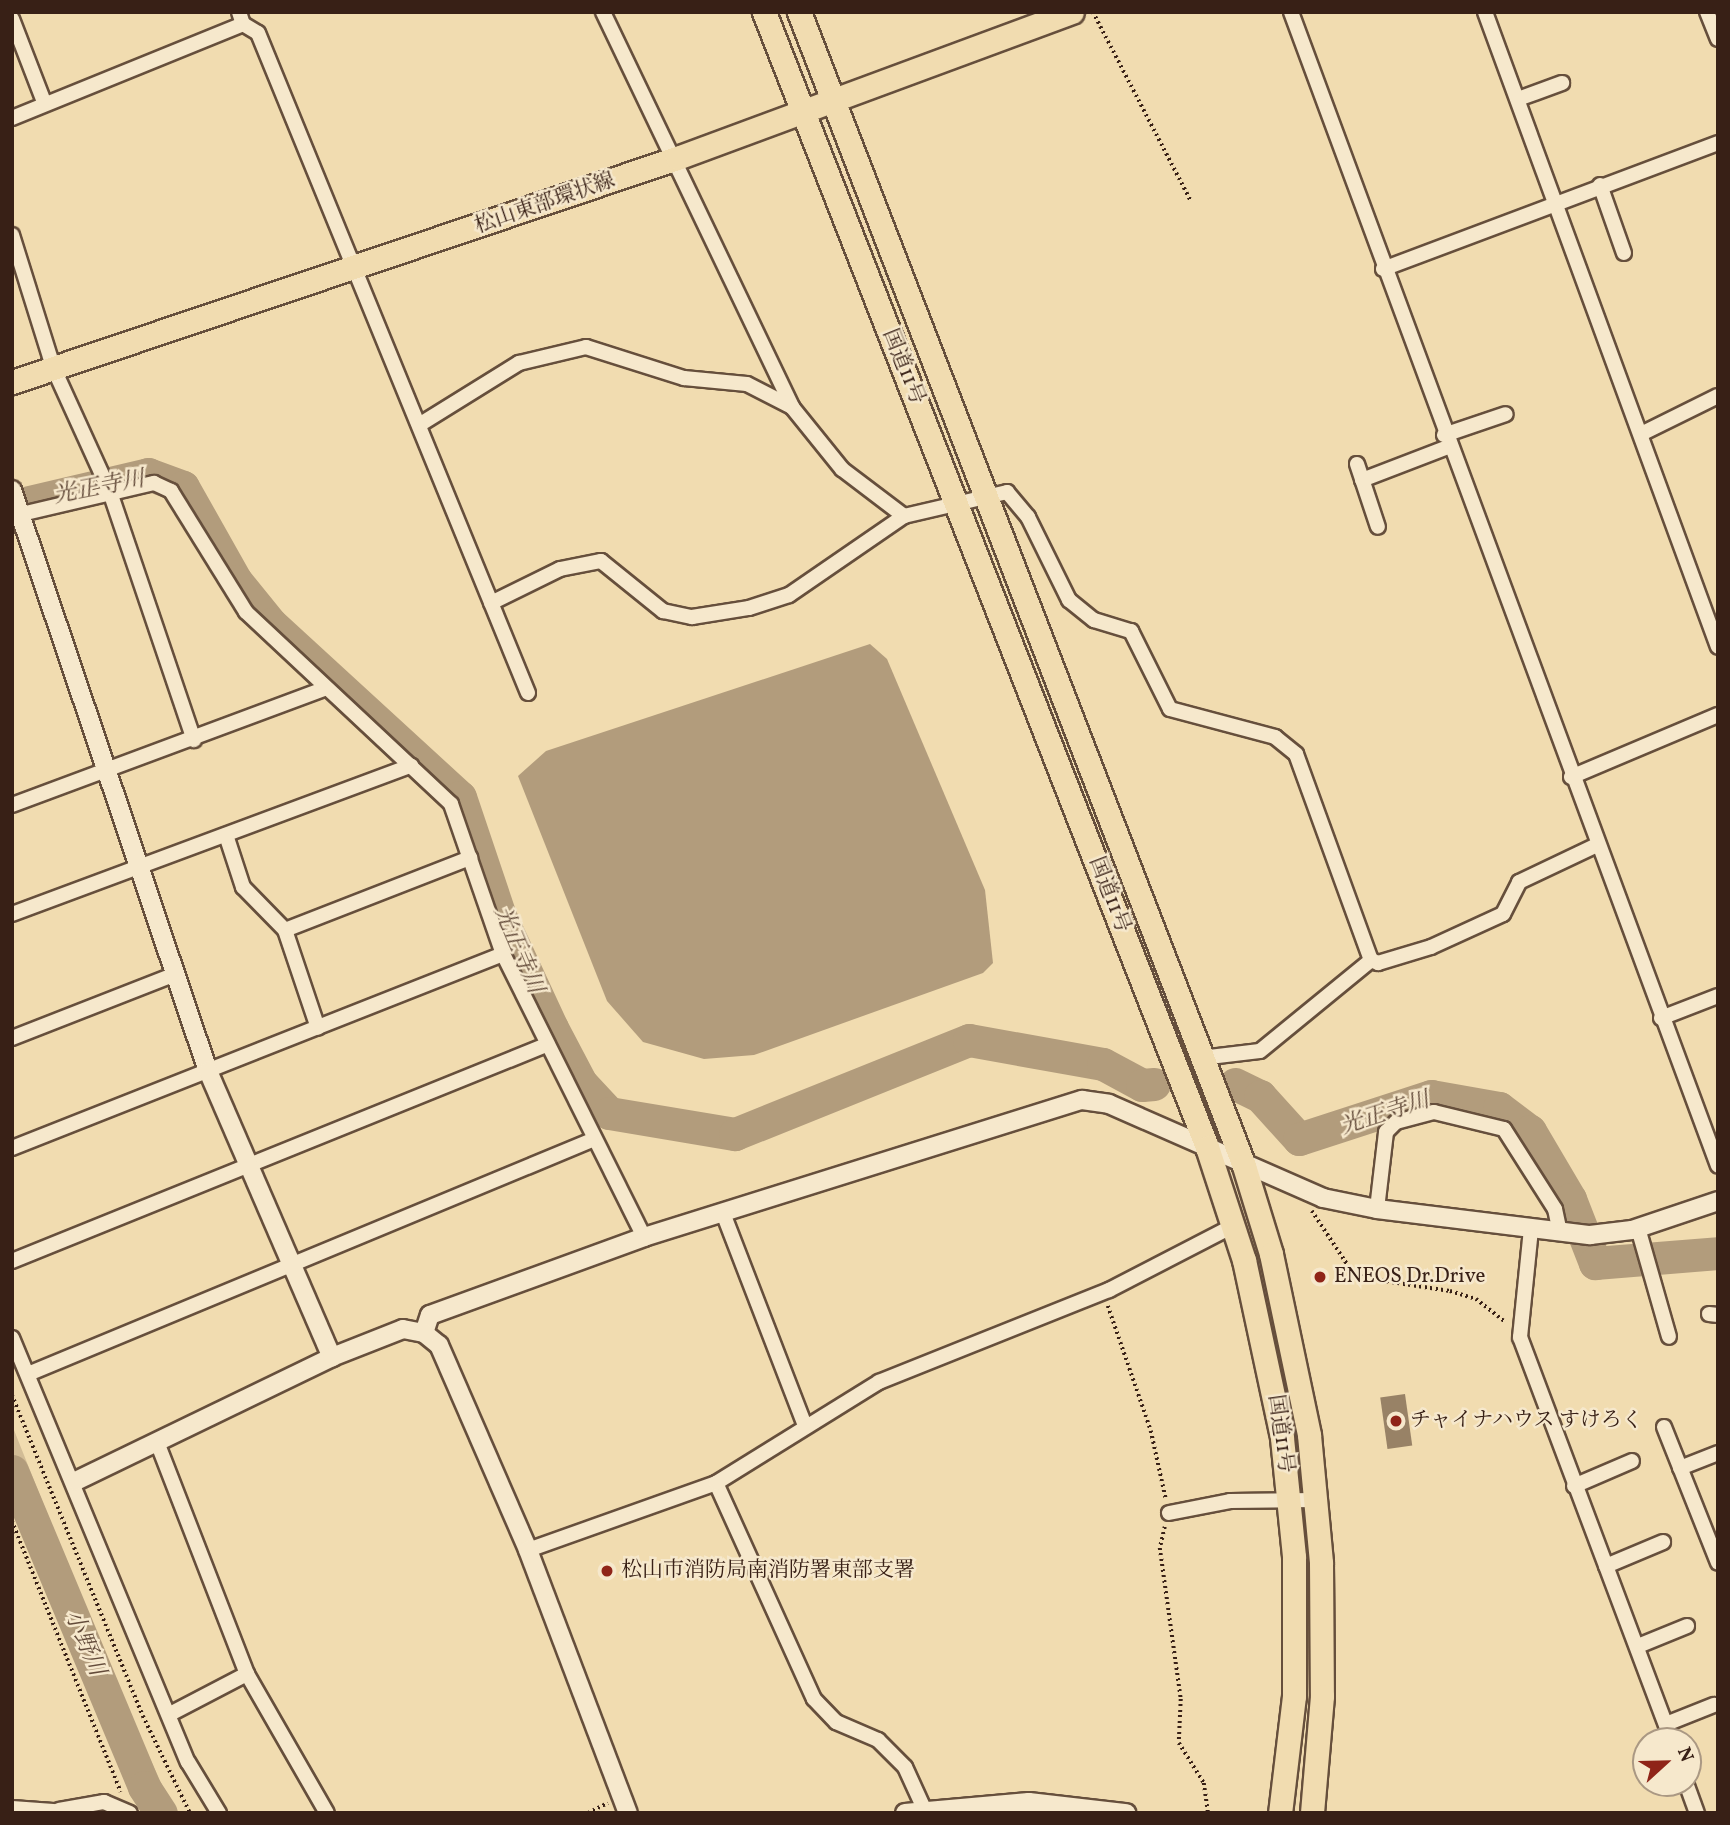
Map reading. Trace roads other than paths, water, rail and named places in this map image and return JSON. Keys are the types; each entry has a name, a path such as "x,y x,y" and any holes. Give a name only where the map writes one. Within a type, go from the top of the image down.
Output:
{"main road":[{"name":"国道11号","path":"764,12 1207,1147 1259,1310 1289,1502 1296,1630 1280,1813"},
{"name":"国道11号","path":"799,12 983,498 1244,1166 1285,1304 1315,1500 1323,1629 1312,1813"},
{"name":"松山東部環状線","path":"12,382 355,270 677,158 1072,12"}],"street":[{"path":"603,12 677,158 703,227 792,407 842,469 904,516"},
{"path":"1291,12 1446,441 1718,1166"},
{"path":"1485,12 1557,202 1718,647"},
{"path":"1707,12 1718,39"},
{"path":"12,118 241,18 258,33 527,693"},
{"path":"12,19 44,102"},
{"path":"1518,99 1562,83"},
{"path":"1383,269 1718,143"},
{"path":"1600,186 1624,253"},
{"path":"12,235 53,367 110,492 194,740"},
{"path":"419,425 519,363 586,347 684,378 747,384 792,407"},
{"path":"1641,434 1718,396"},
{"path":"1362,480 1506,414"},
{"path":"1357,464 1378,527"},
{"path":"17,515 154,483 171,491 246,611 324,689 451,804 503,954 592,1140 644,1237"},
{"path":"12,490 17,515 208,1071 332,1357"},
{"path":"491,603 584,561 619,572 663,611 692,617 749,608 789,595 904,516 959,507 1007,492 1016,498 1069,600 1094,620 1131,631 1170,709 1275,737 1296,754 1371,960 1378,963 1431,947 1503,914 1519,882 1597,845"},
{"path":"13,802 106,774 324,689"},
{"path":"1571,777 1718,715"},
{"path":"12,914 411,766"},
{"path":"226,835 243,887 285,930 318,1028"},
{"path":"285,930 470,858"},
{"path":"12,1148 503,954"},
{"path":"1201,1058 1259,1051 1371,960"},
{"path":"12,1038 175,974"},
{"path":"1661,1018 1718,996"},
{"path":"12,1261 546,1045"},
{"path":"424,1333 430,1315 644,1237 1082,1100 1109,1104 1244,1166 1309,1192 1377,1209 1574,1233 1638,1228 1718,1201"},
{"path":"1377,1209 1386,1132 1396,1122 1434,1112 1504,1129 1555,1209 1574,1233"},
{"path":"28,1374 291,1262 592,1140"},
{"path":"723,1213 804,1423"},
{"path":"527,1550 716,1483 804,1423 879,1382 1109,1290 1233,1226"},
{"path":"1531,1228 1520,1337 1667,1727"},
{"path":"1638,1228 1669,1337"},
{"path":"76,1481 332,1357 403,1329 424,1333 439,1345 527,1550 628,1813"},
{"path":"12,1338 76,1481 188,1762 219,1813"},
{"path":"1664,1427 1718,1563"},
{"path":"157,1441 247,1674 327,1813"},
{"path":"1680,1468 1718,1453"},
{"path":"1574,1486 1632,1461"},
{"path":"716,1483 814,1699 836,1722 878,1740 905,1767 925,1811"},
{"path":"1169,1513 1230,1501 1315,1500"},
{"path":"1606,1566 1663,1542"},
{"path":"1638,1646 1687,1626"},
{"path":"170,1714 247,1674"},
{"path":"1666,1724 1714,1705"},
{"path":"12,1808 64,1811 104,1802 127,1810"},
{"path":"905,1813 1029,1802 1126,1813"}],"waterway":[{"name":"光正寺川","path":"12,506 148,474 183,487 236,581 271,624 460,797 500,916 552,1028 581,1083 609,1113 735,1134 969,1040 1103,1064 1142,1085 1154,1084"},
{"name":"光正寺川","path":"1235,1084 1260,1096 1299,1139 1431,1096 1499,1108 1530,1131 1570,1199 1595,1263 1718,1253"},
{"name":"小野川","path":"12,1471 144,1787 161,1813"}],"place":[{"name":"ENEOS Dr.Drive","path":"1320,1277"},
{"name":"チャイナハウス すけろく","path":"1396,1421"},
{"name":"松山市消防局南消防署東部支署","path":"607,1571"}]}
